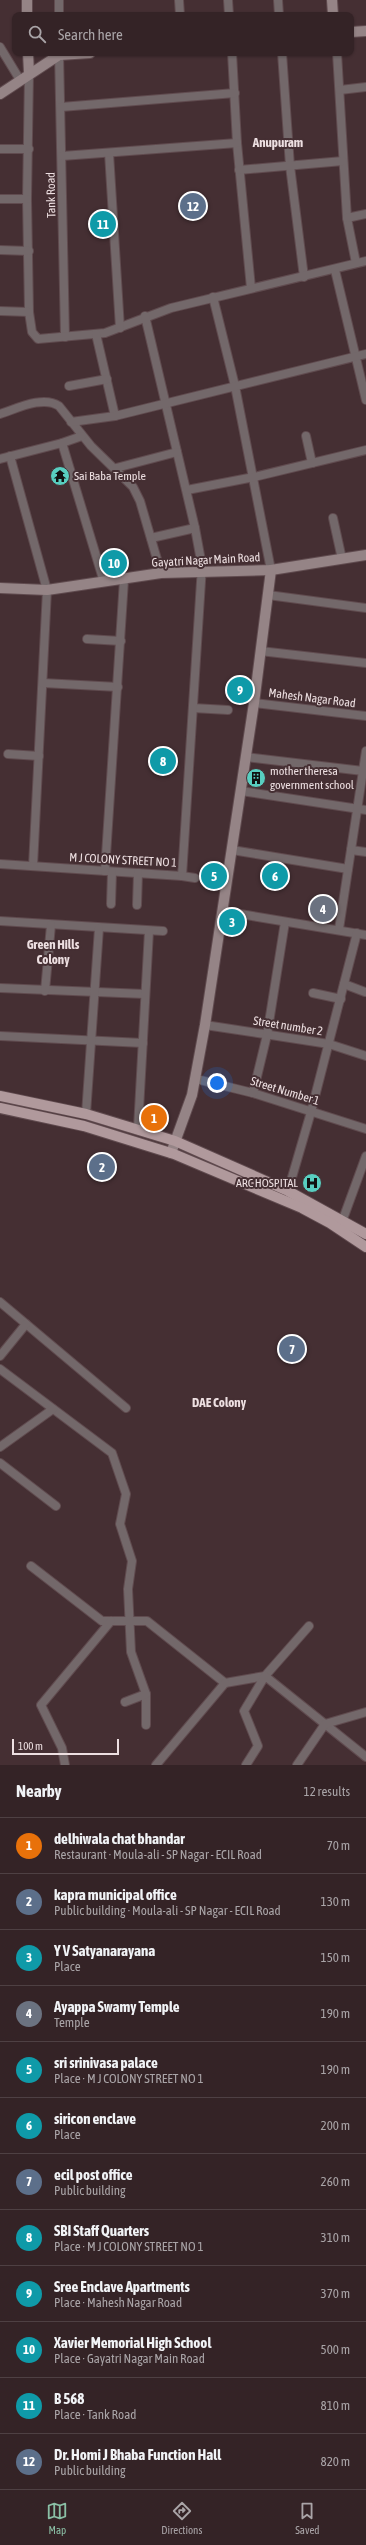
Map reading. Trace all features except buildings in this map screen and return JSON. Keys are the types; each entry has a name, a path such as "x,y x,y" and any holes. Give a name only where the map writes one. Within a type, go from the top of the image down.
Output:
{"main road":[{"path":"0,1096 86,1114 138,1128 175,1141 288,1191 343,1219 366,1234"},
{"path":"0,1108 84,1126 171,1153 302,1208 330,1223 366,1247"}],"street":[{"path":"27,0 27,12"},
{"path":"59,12 58,0 65,0"},
{"path":"179,0 180,12"},
{"path":"228,0 229,12"},
{"path":"278,0 279,12"},
{"path":"332,0 333,12"},
{"path":"354,32 366,31"},
{"path":"0,47 20,80"},
{"path":"28,56 29,149 27,198 29,312 35,337 42,340 96,334 120,328 145,316 213,297 335,270 366,261"},
{"path":"0,94 56,56"},
{"name":"Tank Road","path":"59,56 65,337"},
{"path":"232,56 239,170 252,288"},
{"path":"282,56 290,166 304,277"},
{"path":"336,56 340,90 346,218 356,263"},
{"path":"340,90 366,87"},
{"path":"61,107 235,93"},
{"path":"62,156 237,143"},
{"path":"0,149 29,149"},
{"path":"109,153 120,328"},
{"path":"239,170 343,161"},
{"path":"0,199 27,198"},
{"path":"346,218 366,214"},
{"path":"0,250 28,251"},
{"path":"335,270 366,400"},
{"path":"171,1153 186,1115 196,1079 254,703 271,570 236,386 213,297"},
{"path":"0,311 29,312"},
{"name":"M J COLONY STREET NO 1","path":"0,864 182,876 202,573 187,490 176,452 145,316"},
{"path":"96,334 115,416"},
{"path":"71,422 115,416 366,354"},
{"path":"69,386 107,379"},
{"path":"0,414 39,402 53,402 82,436 116,468 137,494 161,573"},
{"path":"0,459 62,443 82,436"},
{"path":"306,436 312,463"},
{"path":"62,443 104,582"},
{"path":"187,490 254,477 366,450"},
{"path":"116,468 176,452"},
{"path":"10,456 47,590 32,866"},
{"path":"333,518 342,559"},
{"path":"151,538 194,528"},
{"name":"Gayatri Nagar Main Road","path":"0,588 47,590 124,580 161,573 271,570 366,555"},
{"path":"111,904 109,871 124,580"},
{"path":"268,595 366,608"},
{"path":"87,639 121,641"},
{"path":"260,651 366,663"},
{"path":"43,683 118,687"},
{"name":"Mahesh Nagar Road","path":"254,703 366,716"},
{"path":"193,708 228,710"},
{"path":"339,929 366,751"},
{"path":"8,754 39,756"},
{"path":"246,757 363,771"},
{"path":"241,791 366,810"},
{"path":"232,850 348,869"},
{"path":"351,850 366,852"},
{"path":"137,905 138,873"},
{"path":"182,876 195,878"},
{"path":"222,911 339,929 366,935"},
{"path":"0,922 163,931"},
{"path":"253,1093 267,1035 286,922"},
{"path":"45,992 51,926"},
{"path":"86,1114 99,928"},
{"path":"138,1128 149,931"},
{"path":"288,1191 311,1112 357,933"},
{"path":"344,984 365,992"},
{"path":"0,988 45,992 146,994"},
{"path":"313,992 341,999"},
{"name":"Street number 2","path":"205,1025 329,1044 366,1056"},
{"path":"0,1036 92,1042 143,1043"},
{"name":"Street Number 1","path":"196,1079 253,1093 366,1129"},
{"path":"343,1219 366,1156"},
{"path":"0,1302 126,1408"},
{"path":"0,1356 26,1324"},
{"path":"0,1369 112,1453 126,1494 120,1524 132,1562 128,1589 131,1652 146,1694 146,1725"},
{"path":"0,1447 53,1409"},
{"path":"0,1464 56,1506"},
{"path":"30,1566 102,1621 147,1621 225,1683"},
{"path":"65,1765 62,1748 42,1706 111,1621"},
{"path":"246,1765 258,1746 244,1711 265,1676 309,1626"},
{"path":"156,1765 225,1683 265,1676 366,1758"},
{"path":"125,1702 146,1694"},
{"path":"297,1765 325,1724 366,1712"}],"place":[{"name":"Dr. Homi J Bhaba Function Hall","path":"193,206"},
{"name":"B 568","path":"103,224"},
{"name":"Sai Baba Temple","path":"60,476"},
{"name":"Xavier Memorial High School","path":"114,563"},
{"name":"Sree Enclave Apartments","path":"240,690"},
{"name":"SBI Staff Quarters","path":"163,761"},
{"name":"mother theresa government school","path":"256,778"},
{"name":"sri srinivasa palace","path":"214,876"},
{"name":"siricon enclave","path":"275,876"},
{"name":"Ayappa Swamy Temple","path":"323,909"},
{"name":"Y V Satyanarayana","path":"232,922"},
{"name":"delhiwala chat bhandar","path":"154,1118"},
{"name":"kapra municipal office","path":"102,1167"},
{"name":"ARC HOSPITAL","path":"312,1183"},
{"name":"ecil post office","path":"292,1349"}],"district":[{"name":"Anupuram","path":"278,142"},
{"name":"Green Hills Colony","path":"53,952"},
{"name":"DAE Colony","path":"219,1402"}]}
